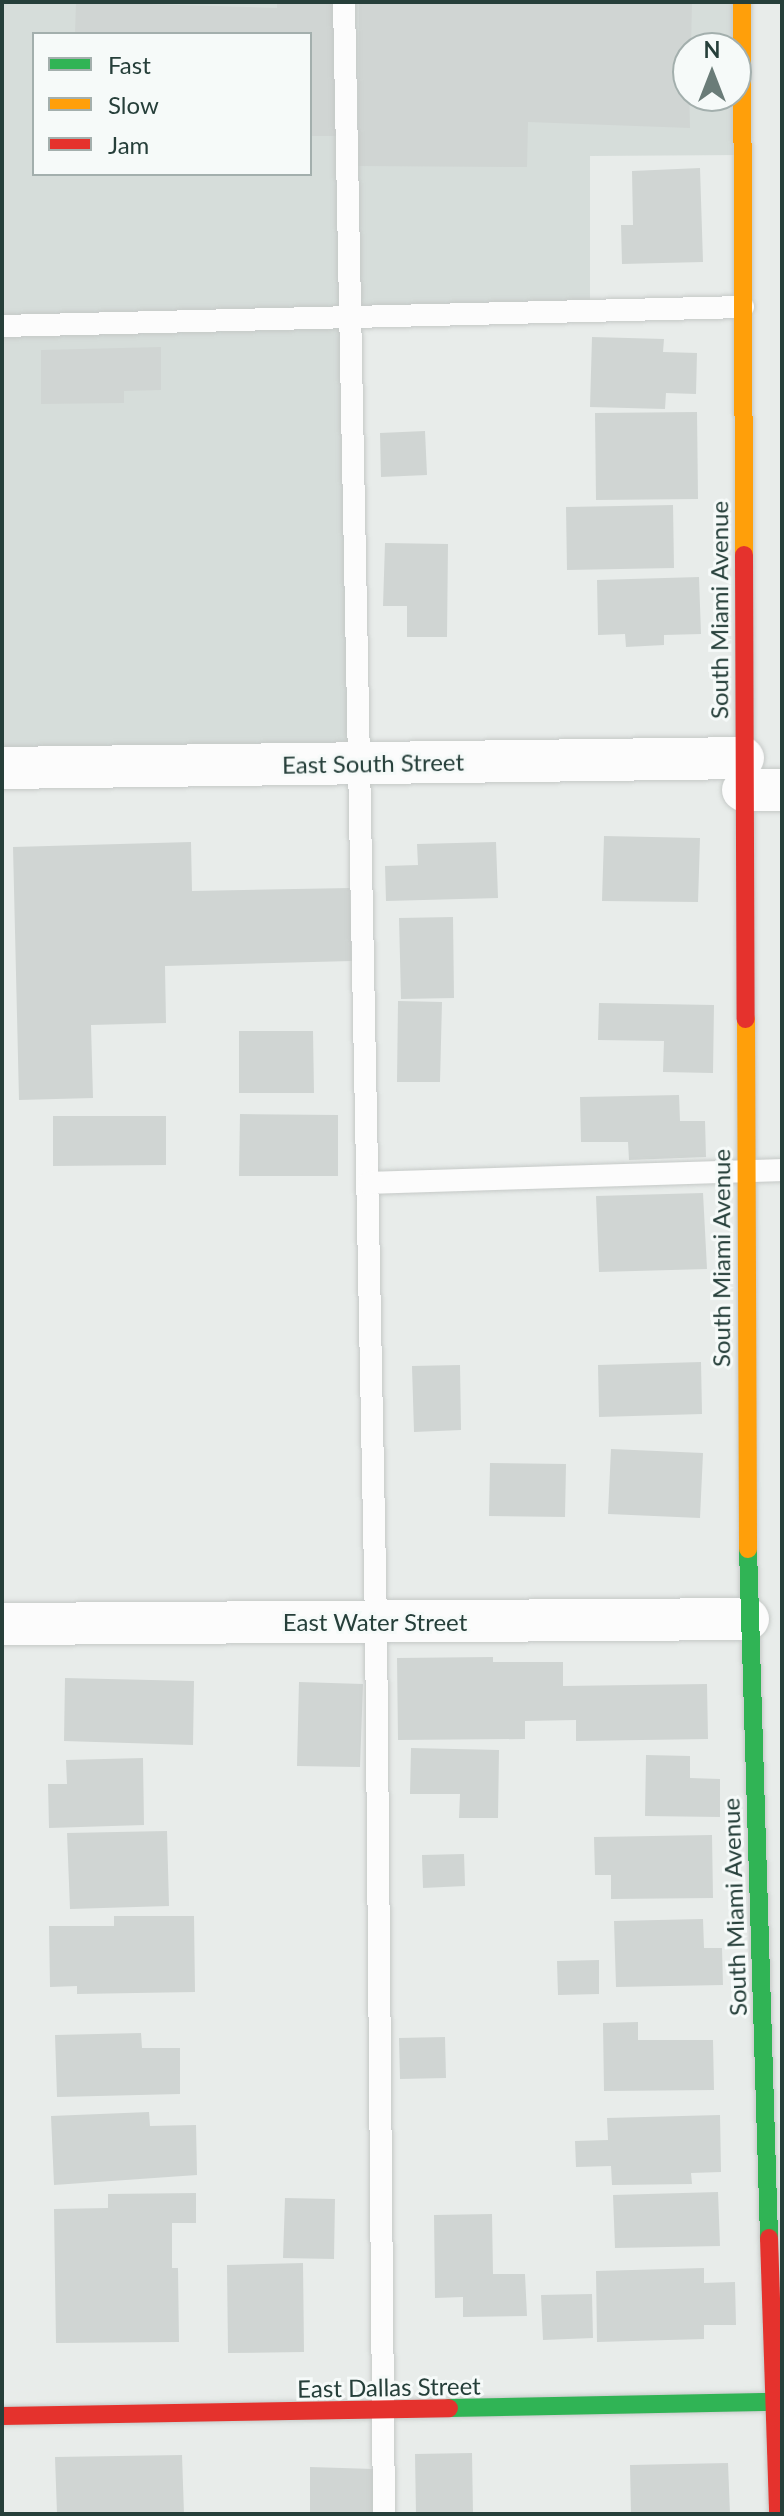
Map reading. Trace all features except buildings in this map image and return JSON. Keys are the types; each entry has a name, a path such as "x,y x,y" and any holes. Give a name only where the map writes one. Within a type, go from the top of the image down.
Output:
{"street":[{"name":"South Miami Avenue","path":"742,2 743,307 756,779 745,1171 748,1619 778,2514"},
{"name":"East South Street","path":"2,768 361,763 756,779"},
{"name":"East Water Street","path":"2,1624 748,1619"},
{"name":"East Dallas Street","path":"2,2416 776,2402"}],"lane":[{"path":"344,2 376,1622 384,2514"},
{"path":"2,326 743,307"},
{"path":"369,1183 782,1170"}],"shaded area":[{"path":"2,2 742,2 742,32 672,32 672,112 742,112 742,155 590,156 590,312 350,317 361,763 2,768"}],"traffic: fast":[{"path":"748,1549 769,2238"},
{"path":"449,2408 776,2402"}],"traffic: slow":[{"path":"742,2 744,555"},
{"path":"746,1019 748,1549"}],"traffic: jam":[{"path":"744,555 746,1019"},
{"path":"769,2238 778,2514"},
{"path":"2,2416 449,2408"}]}
